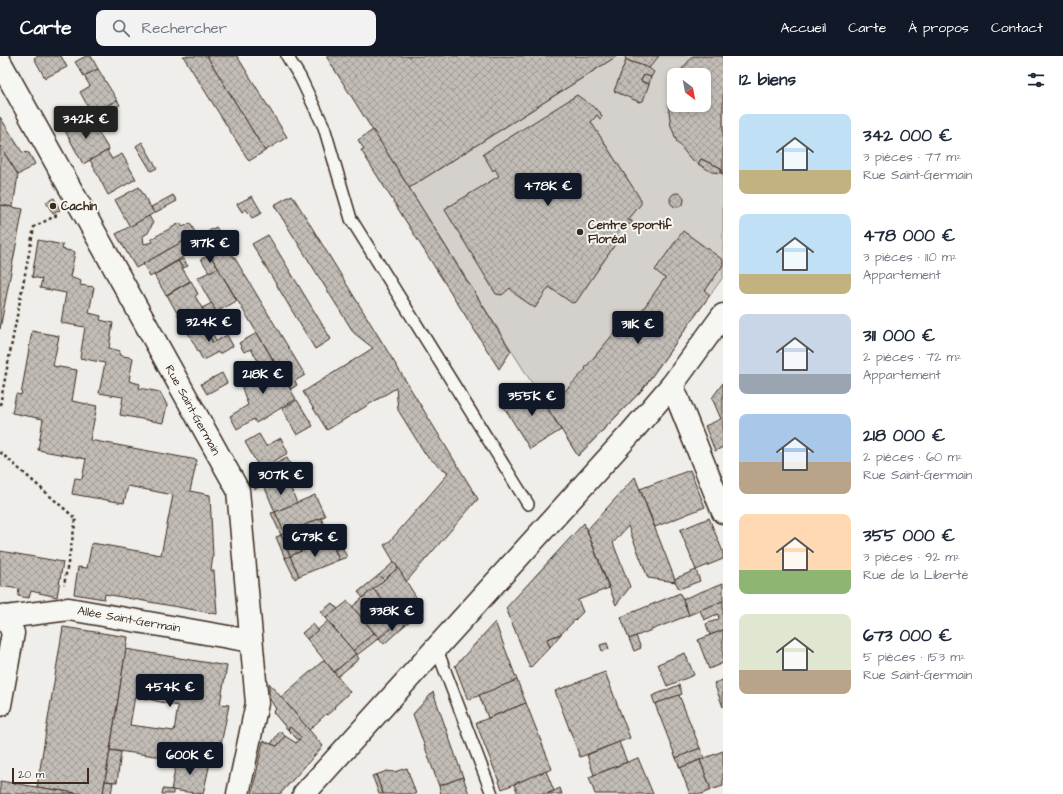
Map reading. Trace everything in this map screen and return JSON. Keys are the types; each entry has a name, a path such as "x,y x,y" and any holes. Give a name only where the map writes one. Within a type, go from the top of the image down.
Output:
{"street":[{"name":"Rue Saint-Germain","path":"0,62 238,490 257,703 238,794"},
{"path":"304,794 629,435 672,385 723,315"},
{"path":"672,385 723,512"},
{"name":"Allée Saint-Germain","path":"3,616 69,609 251,641"},
{"path":"0,705 13,633 3,616"}],"lane":[{"path":"287,56 300,77 324,127 351,219 528,504"},
{"path":"436,647 492,794"}],"path":[{"path":"0,405 34,228 78,202"},
{"path":"0,452 76,519 59,610"}],"shaded area":[{"name":"Centre sportif Floréal","path":"617,56 723,56 723,277 642,390 578,456 409,188"}],"building":[{"path":"38,56 61,56 67,67 45,78 34,58"},
{"path":"86,56 91,56 98,69 84,76 75,62"},
{"path":"183,56 207,56 265,151 249,161"},
{"path":"207,56 237,56 287,137 265,151"},
{"path":"326,56 617,56 409,188"},
{"path":"625,56 659,56 649,68 626,60"},
{"path":"693,56 723,56 723,174 721,173 721,168 701,159 698,164 689,157 677,142 671,126 669,112 711,112 711,68 683,68"},
{"path":"626,60 649,68 654,72 651,77 644,75 641,81 649,84 643,101 639,102 614,91"},
{"path":"98,69 117,100 92,114 80,92 90,86 84,76"},
{"path":"644,75 651,77 649,84 641,81"},
{"path":"577,95 600,112 602,117 600,119 597,115 591,122 641,200 641,204 628,220 632,221 632,225 625,223 617,235 618,240 576,302 572,303 549,287 535,308 515,294 510,288 502,295 496,294 445,210 449,205 450,206 499,176 495,169 493,171 483,154"},
{"path":"117,100 120,105 102,115 99,110"},
{"path":"88,115 109,150 83,164 64,129"},
{"path":"0,117 22,152 29,153 35,164 18,175 0,146"},
{"path":"373,130 511,351 499,369 361,150 364,149 358,140"},
{"path":"142,142 157,168 151,171 136,146"},
{"path":"0,146 18,175 13,207 0,205"},
{"path":"107,151 112,159 122,154 136,179 108,195 90,160"},
{"path":"701,159 721,168 721,173 712,172 698,164"},
{"path":"139,187 154,213 130,227 115,200"},
{"path":"677,193 682,195 684,200 682,205 677,207 672,205 670,200 672,195"},
{"path":"173,195 177,201 154,213 151,207"},
{"path":"292,195 478,499 406,582 384,545 390,541 447,475 447,471 441,468 426,455 398,410 396,388 327,430 303,392 373,348 354,333 274,205"},
{"path":"252,196 262,213 252,218 246,209 242,212 237,204"},
{"name":"Cachin","path":"54,198 60,210 53,214 46,202"},
{"path":"0,205 23,209 0,329"},
{"path":"149,216 153,223 148,233 143,236 144,244 153,242 151,239 180,223 183,227 190,223 196,234 136,268 116,234"},
{"path":"216,227 305,375 295,381 297,385 291,389 199,237"},
{"path":"683,231 723,260 723,265 705,291 710,295 642,390 578,456 548,409 586,369 585,368 615,332 623,337 665,278 655,270"},
{"path":"196,234 203,245 150,277 143,264"},
{"path":"268,235 331,339 315,349 252,244"},
{"path":"38,240 63,245 62,249 75,252 70,277 81,281 80,285 94,287 89,313 101,316 100,320 113,323 109,348 120,351 119,355 133,358 129,381 140,384 139,388 160,392 167,405 163,423 120,415 123,397 99,393 105,363 80,358 85,327 61,323 66,293 40,288 42,279 32,277"},
{"path":"210,255 218,268 209,272 201,259"},
{"path":"183,259 188,266 183,268 178,261"},
{"path":"178,261 190,281 166,295 154,275"},
{"path":"218,268 237,301 216,312 197,278"},
{"path":"191,281 198,294 195,296 207,317 186,329 167,295"},
{"path":"212,303 216,312 207,317 202,308"},
{"path":"203,325 213,343 227,335 233,346 219,354 218,352 203,360 188,333"},
{"path":"208,326 216,340 213,343 205,327"},
{"path":"32,331 59,336 53,366 77,370 72,401 97,406 90,440 197,460 190,491 210,495 213,556 211,570 214,571 217,614 105,594 104,599 74,594 78,567 87,568 92,543 161,555 173,495 128,486 124,503 72,494 75,478 82,479 86,459 38,450 43,419 12,413 16,394 21,395"},
{"path":"257,333 273,360 261,366 251,349 244,352 239,343"},
{"path":"273,360 296,399 256,423 254,419 237,429 230,416 248,405 239,379"},
{"path":"222,373 227,383 207,394 201,384"},
{"path":"723,383 723,447 715,451 705,426 721,419 712,398"},
{"path":"533,385 561,430 530,449 502,404"},
{"path":"297,400 313,426 297,435 282,409"},
{"path":"259,434 266,446 281,438 288,453 260,469 245,442"},
{"path":"287,458 293,470 271,481 265,469"},
{"path":"265,469 271,481 255,489 250,476"},
{"path":"690,470 705,507 655,527 640,489"},
{"path":"635,477 676,582 648,578 628,526 613,543 630,587 616,605 587,530"},
{"path":"287,479 297,503 275,512 265,488"},
{"path":"315,495 325,516 285,534 275,512"},
{"path":"275,512 285,534 281,535 271,513"},
{"path":"321,518 330,539 290,556 281,535"},
{"path":"709,518 723,552 723,559 696,570 680,530"},
{"path":"584,523 609,588 578,600 583,612 561,634 547,639 550,647 530,668 506,608"},
{"path":"333,525 338,536 330,539 326,528"},
{"path":"281,535 290,556 285,558 276,537"},
{"path":"330,539 339,560 299,576 290,556"},
{"path":"342,547 347,557 339,560 335,550"},
{"path":"0,551 63,562 57,597 31,591 29,598 18,596 19,589 0,586"},
{"path":"290,556 299,576 295,579 285,558"},
{"path":"394,562 398,568 384,580 379,575"},
{"path":"398,568 421,605 401,621 373,589"},
{"path":"696,570 700,581 679,589 674,579"},
{"path":"379,575 384,580 363,598 358,592"},
{"path":"723,583 723,601 689,615 683,599"},
{"path":"373,589 401,621 379,638 352,607"},
{"path":"680,593 689,615 629,639 621,617"},
{"path":"348,601 374,633 353,651 326,618"},
{"path":"723,601 723,630 710,635 706,624 719,619 718,614 704,620 700,610"},
{"path":"332,603 338,609 326,618 321,612"},
{"path":"421,605 423,610 405,625 401,621"},
{"path":"328,621 356,654 334,672 307,639"},
{"path":"401,621 405,625 384,644 379,638"},
{"path":"495,622 517,680 468,700 455,666"},
{"path":"313,624 318,630 307,639 302,633"},
{"path":"63,627 128,637 103,794 82,794 37,787"},
{"path":"723,630 723,663 709,669 698,640"},
{"path":"374,633 379,638 357,655 353,651"},
{"path":"561,634 550,647 547,639"},
{"path":"636,636 641,648 634,651 629,639"},
{"path":"607,643 609,649 602,651 600,645"},
{"path":"126,649 227,666 220,704 229,705 217,764 110,750","holes":["135,696 178,706 174,731 130,725"]},
{"path":"685,653 694,675 667,686 658,664"},
{"path":"356,654 359,659 337,677 334,672"},
{"path":"324,660 350,692 334,707 335,708 327,715 326,714 309,730 281,697"},
{"path":"605,672 630,738 580,757 555,691"},
{"path":"517,680 526,703 488,718 479,695"},
{"path":"723,680 723,707 714,683"},
{"path":"269,683 323,746 280,794 252,794 263,741 277,746 285,736 296,743 301,737 290,727 288,730 273,712 276,709 269,698"},
{"path":"679,685 682,694 655,704 652,696"},
{"path":"433,692 463,777 439,786 413,714"},
{"path":"679,695 700,748 676,758 655,704"},
{"path":"526,703 552,769 502,789 476,723"},
{"path":"290,727 301,737 298,740 288,730"},
{"path":"280,731 285,736 277,746 271,744"},
{"path":"619,742 627,762 594,775 587,755"},
{"path":"700,748 704,758 680,768 676,758"},
{"path":"110,750 121,752 117,782 105,781"},
{"path":"723,751 723,786 711,790 700,760"},
{"path":"638,758 653,794 595,794 589,777"},
{"path":"177,759 210,763 203,794 171,790"},
{"path":"700,760 711,790 702,794 690,794 680,768"},
{"path":"407,768 416,794 383,794 376,775 387,771 394,772"},
{"path":"546,771 554,791 546,794 518,794 514,784"},
{"path":"376,775 383,794 379,794 372,776"},
{"path":"463,777 469,794 441,794 439,786"},
{"path":"0,781 37,787 82,794 0,794"},
{"path":"105,781 113,782 111,794 103,794"},
{"path":"560,788 562,794 546,794 554,791"},
{"path":"163,789 173,790 173,794 162,794"}],"place":[{"name":"Cachin","path":"53,206"},
{"name":"Centre sportif Floréal","path":"580,232"}]}
